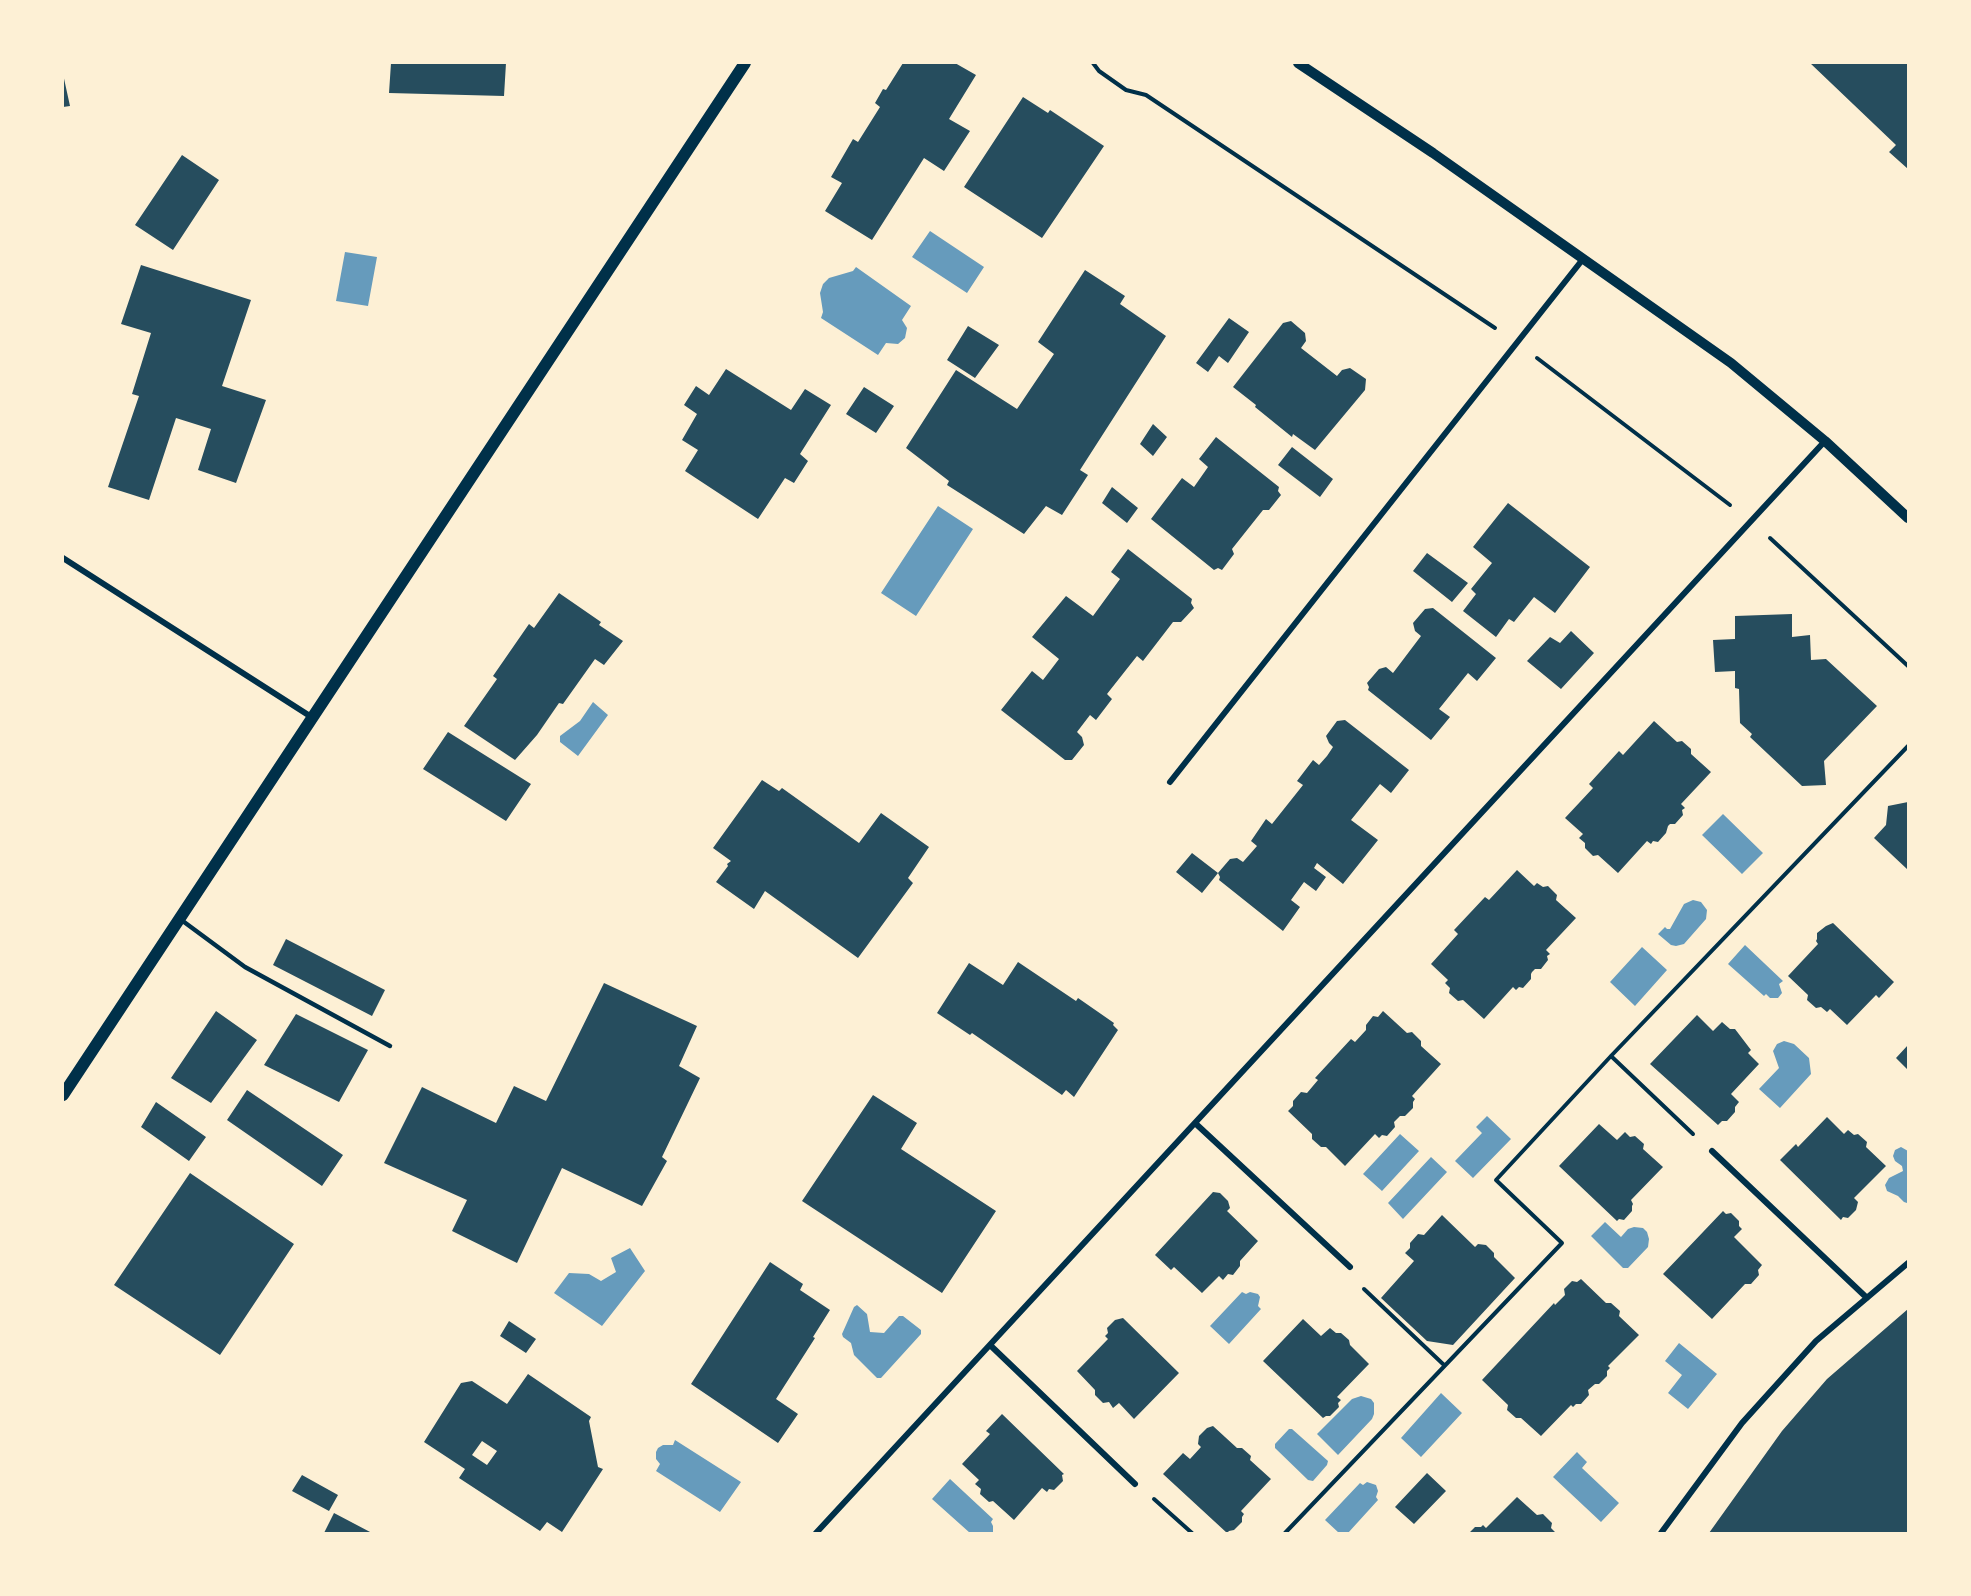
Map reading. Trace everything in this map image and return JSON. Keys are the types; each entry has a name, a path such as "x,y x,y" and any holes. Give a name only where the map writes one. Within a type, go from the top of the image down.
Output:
{"main road":[{"path":"63,1095 745,63"}],"street":[{"path":"1298,63 1433,153 1731,363 1825,441 1908,518"},
{"path":"1170,782 1583,259"},
{"path":"816,1533 1825,441"},
{"path":"63,558 314,718"},
{"path":"1195,1123 1350,1267"},
{"path":"1712,1151 1867,1298"},
{"path":"1661,1533 1743,1423 1816,1341 1908,1263"},
{"path":"990,1345 1135,1484"}],"lane":[{"path":"180,919 245,967 390,1046"}],"path":[{"path":"1093,63 1099,71 1126,90 1146,95 1517,343 1735,508"},
{"path":"1766,534 1908,666"},
{"path":"1285,1533 1562,1243 1496,1180 1611,1056 1908,746"},
{"path":"1611,1056 1712,1151"},
{"path":"1350,1267 1350,1276 1444,1365"},
{"path":"1135,1484 1141,1486 1192,1533"}],"water":[{"path":"930,231 984,267 967,293 912,257"},
{"path":"345,252 377,257 368,306 336,301"},
{"path":"856,267 911,306 902,320 907,328 905,338 898,344 886,343 878,355 821,318 823,312 820,293 823,284 829,278 853,271"},
{"path":"938,506 973,529 916,616 881,593"},
{"path":"593,702 608,715 578,756 560,742 560,736 580,721"},
{"path":"1723,814 1763,853 1742,874 1702,835"},
{"path":"1693,900 1701,902 1707,910 1706,919 1684,944 1671,945 1658,934 1665,927 1670,929 1684,904"},
{"path":"1745,945 1783,981 1779,984 1782,993 1778,998 1770,998 1766,994 1764,996 1728,964"},
{"path":"1642,947 1667,970 1635,1006 1610,982"},
{"path":"1784,1041 1794,1044 1809,1058 1811,1074 1780,1108 1759,1089 1779,1068 1773,1051 1777,1044"},
{"path":"1487,1116 1511,1139 1473,1178 1455,1161 1482,1133 1476,1127"},
{"path":"1400,1134 1419,1151 1382,1191 1363,1174"},
{"path":"1901,1147 1908,1151 1907,1203 1887,1191 1885,1185 1889,1178 1903,1171 1902,1166 1895,1161 1893,1156 1895,1150"},
{"path":"1431,1157 1447,1172 1403,1219 1388,1203"},
{"path":"1605,1222 1621,1237 1628,1229 1634,1227 1643,1228 1647,1232 1648,1247 1628,1268 1623,1268 1591,1236"},
{"path":"630,1248 645,1271 602,1326 554,1293 569,1273 589,1274 601,1281 616,1272 611,1258"},
{"path":"1242,1292 1258,1294 1260,1297 1258,1306 1261,1309 1229,1344 1210,1326"},
{"path":"857,1305 867,1314 870,1332 884,1333 899,1316 903,1316 921,1330 921,1334 881,1378 877,1378 854,1355 851,1343 842,1334"},
{"path":"1679,1343 1717,1374 1688,1409 1668,1393 1682,1375 1665,1361"},
{"path":"1441,1393 1462,1413 1421,1457 1401,1438"},
{"path":"1361,1396 1371,1399 1374,1403 1374,1414 1338,1455 1317,1434 1352,1399"},
{"path":"1289,1429 1292,1429 1328,1461 1313,1481 1308,1480 1275,1448 1275,1444"},
{"path":"675,1440 741,1482 720,1512 656,1471 660,1464 656,1459 658,1448 663,1445 673,1445"},
{"path":"1577,1452 1587,1462 1582,1468 1619,1503 1601,1522 1553,1477"},
{"path":"950,1479 993,1519 991,1522 993,1533 970,1533 932,1499"},
{"path":"1367,1482 1376,1485 1378,1500 1348,1533 1339,1533 1325,1520 1360,1483 1363,1485"}],"building":[{"path":"391,63 506,63 504,96 389,93"},
{"path":"903,63 955,63 976,75 949,119 970,131 944,171 924,158 872,240 825,211 842,183 831,177 853,139 858,142 880,107 875,103"},
{"path":"1810,63 1908,63 1908,169 1889,152 1896,145"},
{"path":"63,74 70,106 63,107"},
{"path":"1023,97 1048,113 1050,110 1104,146 1042,238 964,187"},
{"path":"182,155 219,180 173,250 135,225"},
{"path":"141,265 251,300 222,386 266,400 236,483 198,470 211,429 176,418 149,500 108,487 139,396 132,394 151,333 121,324"},
{"path":"1085,270 1125,296 1120,304 1166,336 1080,470 1088,475 1062,515 1046,506 1024,534 947,485 949,481 906,448 956,370 1017,409 1054,354 1038,342"},
{"path":"1229,318 1249,332 1228,363 1219,356 1208,372 1196,363"},
{"path":"1291,321 1305,333 1306,341 1301,348 1337,376 1342,370 1350,368 1366,379 1365,390 1315,450 1293,434 1292,437 1233,387 1283,323"},
{"path":"968,326 999,345 975,378 947,360"},
{"path":"726,369 791,410 805,389 831,405 800,454 808,461 794,483 785,478 758,519 685,471 698,450 682,440 697,414 684,405 696,386 709,395"},
{"path":"864,387 894,406 876,433 846,414"},
{"path":"1153,424 1167,437 1153,456 1140,444"},
{"path":"1216,437 1279,487 1278,491 1281,495 1269,510 1263,510 1232,549 1234,554 1222,570 1218,568 1214,570 1151,519 1182,478 1194,487 1208,467 1199,459"},
{"path":"1292,447 1333,479 1320,497 1278,465"},
{"path":"1112,487 1138,508 1127,523 1102,503"},
{"path":"1508,503 1590,567 1555,613 1534,597 1514,622 1509,619 1496,637 1463,611 1476,594 1471,589 1492,563 1473,547"},
{"path":"1128,549 1192,599 1191,603 1194,608 1181,622 1173,622 1143,661 1137,656 1107,694 1112,699 1096,720 1090,715 1077,732 1082,737 1084,745 1072,760 1065,760 1001,710 1032,671 1043,680 1059,659 1032,637 1066,596 1093,616 1120,579 1111,572"},
{"path":"1427,553 1468,583 1452,602 1413,571"},
{"path":"559,593 601,622 599,625 623,641 604,665 595,659 563,704 559,703 537,735 515,760 464,726 497,679 493,676 529,624 534,628"},
{"path":"1433,608 1496,658 1477,681 1468,673 1439,709 1450,717 1431,740 1368,690 1367,683 1379,669 1386,667 1393,673 1421,636 1415,631 1413,623 1425,609"},
{"path":"1792,614 1792,637 1810,635 1811,660 1826,659 1877,706 1824,761 1826,785 1802,786 1750,737 1752,734 1740,723 1739,689 1735,688 1735,671 1715,672 1713,640 1735,639 1735,616"},
{"path":"1571,631 1594,653 1561,689 1527,661 1550,637 1560,643"},
{"path":"1345,720 1409,770 1391,793 1380,784 1351,820 1378,840 1343,884 1317,863 1314,868 1326,877 1316,891 1304,882 1291,900 1300,907 1283,931 1219,880 1218,873 1230,859 1237,858 1243,862 1257,846 1251,841 1266,819 1272,824 1303,785 1297,781 1313,760 1319,765 1327,756 1333,747 1326,736 1337,721"},
{"path":"1654,721 1677,742 1682,741 1691,749 1691,754 1711,772 1681,804 1685,808 1682,810 1683,815 1675,824 1668,826 1666,833 1658,842 1653,841 1651,844 1647,841 1618,873 1598,855 1593,856 1585,848 1585,843 1579,838 1583,834 1565,818 1593,788 1589,784 1619,751 1623,755"},
{"path":"448,732 531,784 506,821 423,769"},
{"path":"762,780 779,791 782,788 859,843 881,813 929,847 908,878 913,883 858,958 765,891 754,909 716,882 731,861 713,848"},
{"path":"1908,802 1908,870 1874,838 1886,825 1888,806"},
{"path":"1192,853 1218,873 1202,893 1176,872"},
{"path":"1517,870 1534,886 1537,883 1543,887 1548,886 1557,895 1556,900 1576,918 1546,950 1550,954 1541,969 1535,969 1532,972 1531,979 1523,988 1519,987 1516,990 1513,987 1484,1019 1463,1000 1458,1001 1449,993 1450,988 1445,983 1448,980 1431,964 1458,934 1454,930 1485,897 1489,900"},
{"path":"1833,923 1894,982 1879,998 1876,995 1847,1025 1830,1009 1827,1012 1821,1007 1816,1008 1807,1000 1808,995 1788,976 1818,944 1817,933"},
{"path":"286,939 385,990 372,1016 273,965"},
{"path":"1018,962 1076,1001 1078,998 1114,1023 1113,1025 1118,1030 1074,1097 1066,1090 1062,1095 972,1033 970,1035 937,1013 969,963 1003,985"},
{"path":"604,983 697,1026 679,1066 700,1078 662,1157 667,1161 642,1206 562,1168 517,1263 452,1231 467,1200 384,1163 422,1087 496,1123 514,1086 546,1101"},
{"path":"216,1011 257,1040 211,1103 171,1078"},
{"path":"1383,1011 1407,1033 1412,1032 1421,1041 1421,1046 1441,1064 1412,1096 1415,1099 1413,1108 1394,1122 1395,1127 1387,1136 1382,1135 1379,1138 1375,1134 1345,1166 1326,1147 1321,1147 1312,1139 1312,1134 1288,1111 1293,1106 1293,1101 1301,1092 1307,1093 1318,1080 1315,1078 1351,1039 1355,1042 1366,1030 1366,1025 1373,1016 1378,1017"},
{"path":"296,1014 368,1050 339,1102 264,1065"},
{"path":"1697,1015 1713,1031 1722,1022 1730,1029 1735,1029 1751,1050 1748,1053 1759,1064 1731,1094 1739,1102 1735,1107 1735,1112 1727,1121 1722,1121 1718,1125 1650,1064"},
{"path":"1908,1045 1908,1070 1896,1058"},
{"path":"247,1090 343,1155 322,1186 227,1120"},
{"path":"873,1095 917,1123 901,1149 996,1211 942,1293 802,1201"},
{"path":"156,1102 206,1137 189,1161 141,1127"},
{"path":"1827,1117 1844,1134 1848,1130 1854,1135 1858,1134 1867,1142 1866,1147 1886,1166 1854,1198 1858,1202 1856,1210 1848,1218 1843,1217 1841,1220 1780,1160 1796,1144 1798,1147"},
{"path":"1599,1124 1617,1140 1625,1132 1630,1137 1635,1136 1644,1144 1643,1149 1663,1167 1631,1200 1632,1211 1624,1220 1617,1221 1559,1166"},
{"path":"190,1173 294,1244 220,1355 114,1285"},
{"path":"1213,1192 1220,1193 1228,1201 1230,1208 1227,1211 1258,1241 1240,1261 1240,1266 1233,1275 1228,1274 1223,1280 1219,1276 1202,1293 1174,1267 1171,1270 1155,1255"},
{"path":"1723,1211 1726,1214 1731,1213 1739,1221 1742,1229 1734,1237 1762,1265 1758,1270 1759,1275 1751,1284 1745,1284 1712,1319 1663,1274"},
{"path":"1442,1215 1475,1247 1478,1244 1486,1245 1494,1253 1494,1257 1515,1278 1453,1345 1427,1341 1381,1298 1414,1261 1405,1253 1410,1248 1410,1243 1418,1234 1424,1235"},
{"path":"770,1262 803,1284 800,1290 830,1310 776,1399 798,1414 778,1443 691,1384"},
{"path":"1581,1279 1606,1303 1611,1303 1620,1311 1619,1316 1639,1335 1608,1366 1610,1368 1607,1376 1588,1390 1589,1395 1581,1404 1573,1407 1571,1405 1541,1436 1521,1418 1516,1418 1507,1410 1508,1405 1482,1380 1554,1303 1555,1305 1565,1295 1564,1289 1572,1281 1577,1282"},
{"path":"1908,1309 1908,1533 1709,1533 1782,1431 1827,1379"},
{"path":"1123,1318 1179,1373 1134,1419 1119,1403 1113,1408 1109,1402 1103,1403 1095,1395 1095,1390 1077,1371 1108,1339 1105,1336 1108,1333 1107,1328 1115,1320"},
{"path":"1303,1319 1321,1336 1330,1328 1336,1333 1341,1333 1369,1364 1337,1397 1341,1400 1338,1403 1339,1407 1330,1416 1323,1418 1263,1361"},
{"path":"509,1321 536,1339 526,1353 500,1336"},
{"path":"528,1374 591,1417 589,1421 598,1467 603,1469 562,1532 547,1522 540,1531 459,1478 465,1469 424,1442 461,1383 472,1381 507,1404","holes":["482,1441 497,1451 487,1465 472,1455"]},
{"path":"1002,1414 1064,1474 1062,1475 1063,1481 1054,1490 1049,1489 1047,1492 1042,1488 1014,1520 993,1501 989,1502 980,1494 981,1489 975,1484 979,1480 962,1464 990,1434 986,1431"},
{"path":"1213,1426 1237,1448 1242,1448 1251,1456 1250,1460 1271,1479 1241,1511 1244,1514 1242,1522 1227,1533 1163,1474 1183,1453 1190,1459 1201,1447 1198,1444 1199,1436 1207,1428"},
{"path":"1427,1473 1446,1491 1414,1524 1395,1507"},
{"path":"302,1475 338,1495 329,1511 292,1491"},
{"path":"1517,1497 1537,1515 1543,1514 1552,1523 1551,1528 1556,1533 1469,1533 1475,1527 1483,1525 1486,1528"},
{"path":"334,1513 372,1533 324,1533"}]}
